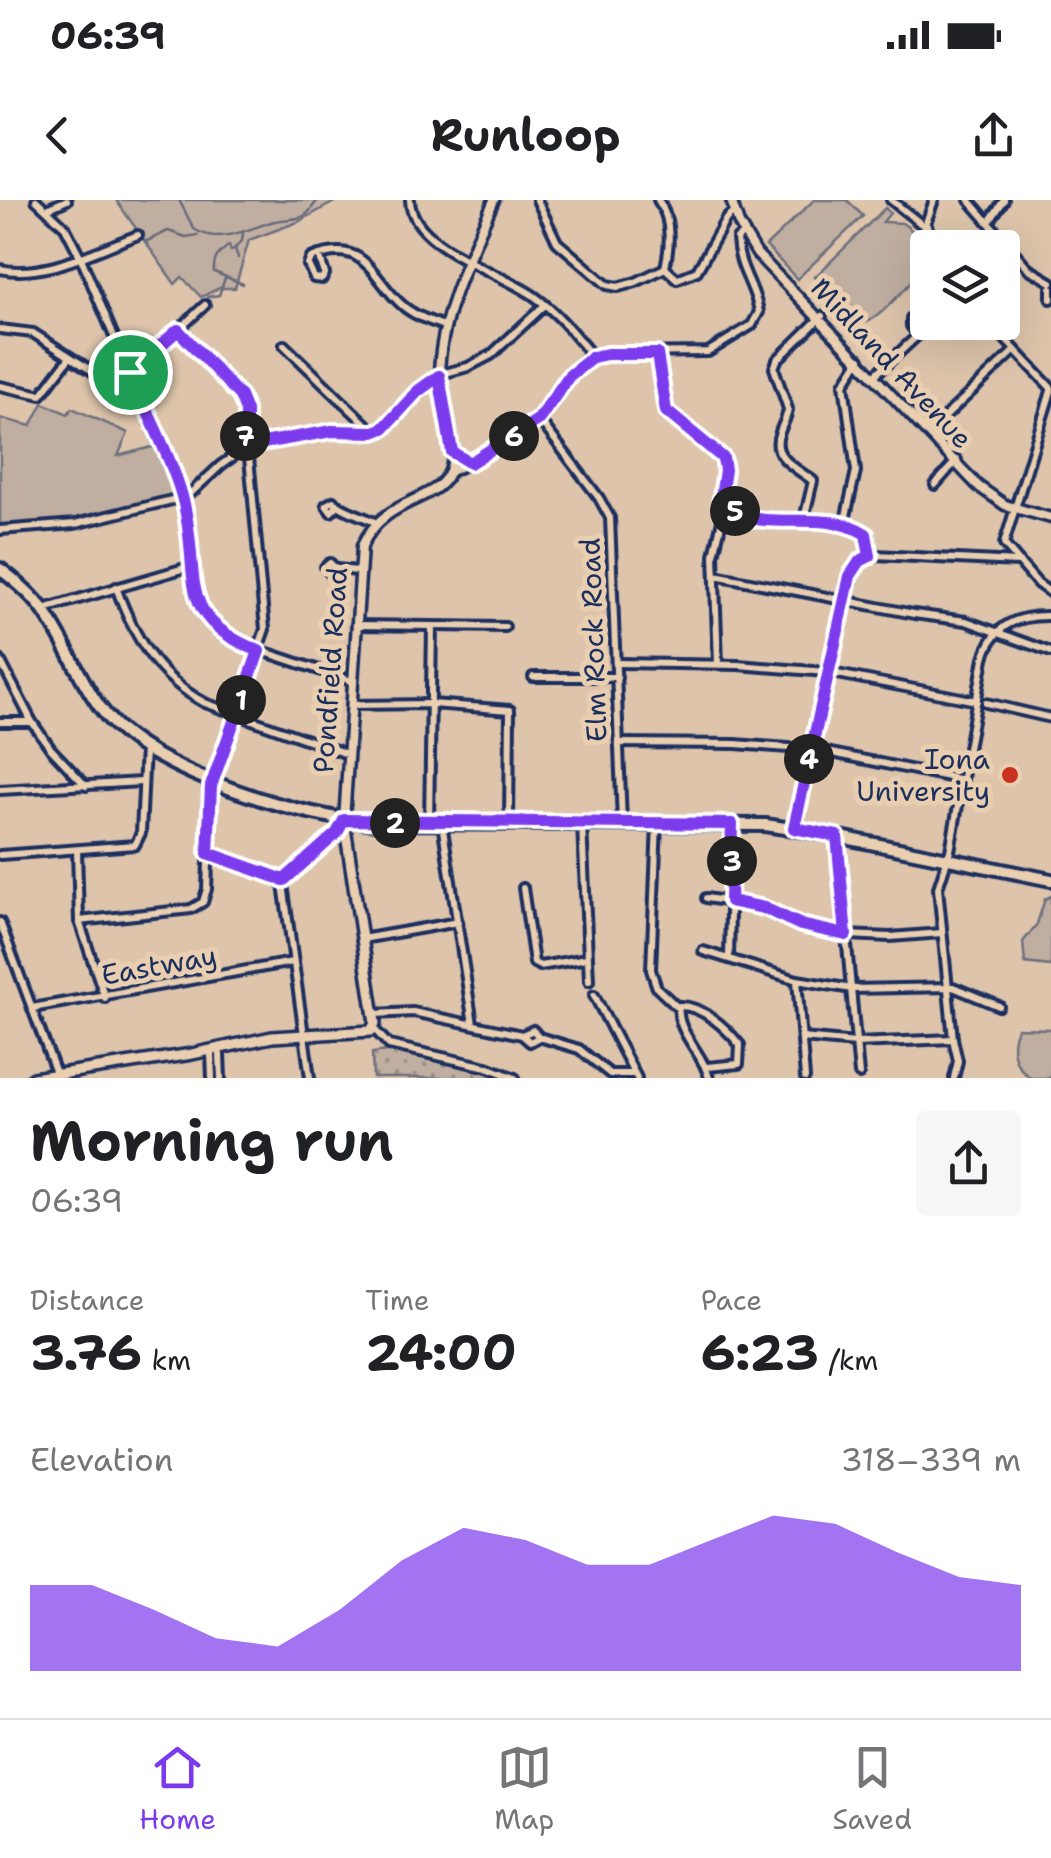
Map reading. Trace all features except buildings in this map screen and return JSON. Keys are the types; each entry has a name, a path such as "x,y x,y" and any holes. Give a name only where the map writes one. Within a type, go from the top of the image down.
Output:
{"main road":[{"path":"0,569 43,610 109,718 144,748 212,781 316,815 442,824 657,823 794,828 1051,880"},
{"name":"Pondfield Road","path":"344,820 373,1020"},
{"path":"33,1078 272,1037 365,1032 373,1020"}],"street":[{"path":"36,200 65,227 80,256 182,497 195,593 204,615 227,636 259,651 352,681"},
{"path":"47,209 67,200"},
{"path":"410,200 411,210 426,233 545,304 593,357"},
{"path":"337,506 376,523 400,504 442,485 449,473 452,452 439,376 446,327 468,260 494,200"},
{"path":"537,200 558,242 607,286 636,282 665,268"},
{"path":"658,200 666,212 668,230 665,268"},
{"name":"Midland Avenue","path":"731,200 746,236 956,461 1014,506 1051,518"},
{"path":"892,200 926,228 934,200"},
{"path":"969,200 1030,269 1051,285 1051,300"},
{"path":"989,222 1004,200"},
{"path":"665,268 677,279 697,272 726,219 734,212"},
{"path":"0,269 25,271 138,235"},
{"path":"449,473 539,419 569,376 593,357 708,352 743,332 757,319 758,305 742,270 736,242 746,236"},
{"path":"319,255 352,255 365,260 403,306 446,327"},
{"path":"0,530 75,524 182,497 246,446 332,431 374,432 384,428 418,391 439,376 491,355 545,304"},
{"path":"0,329 33,332 106,379 116,380 205,306"},
{"path":"804,520 813,480 786,461 778,449 788,404 774,368 820,318"},
{"path":"79,920 198,907 206,894 212,781 259,651 266,614 246,446 246,411 240,396 178,330"},
{"path":"876,375 913,340"},
{"path":"992,562 1004,544 1051,389 1006,340"},
{"path":"284,345 374,432"},
{"path":"929,432 1016,350"},
{"path":"657,354 666,411 723,458 716,544 718,664"},
{"path":"0,386 42,395 70,356"},
{"path":"844,524 856,470 844,384 860,360"},
{"name":"Elm Rock Road","path":"539,419 600,498 610,518 622,823"},
{"path":"452,452 470,463"},
{"path":"935,485 956,461"},
{"path":"722,505 755,518 844,524 866,534 870,556"},
{"name":"Pondfield Road","path":"344,820 358,571 362,546 376,523"},
{"path":"1004,544 1051,593"},
{"path":"794,828 844,600 855,567 870,556 1018,562"},
{"path":"43,610 192,566"},
{"path":"336,568 358,571"},
{"path":"716,574 939,619 966,621 1051,652"},
{"path":"116,587 143,648 161,672 186,693 347,754"},
{"path":"954,1078 958,1061 938,888 982,702 986,651 1006,624 1023,616 1051,616"},
{"path":"356,624 505,626"},
{"path":"1006,624 1010,637"},
{"path":"429,823 432,626"},
{"path":"0,660 32,722 86,786"},
{"path":"617,663 718,664 828,672 1051,718"},
{"path":"532,677 617,677"},
{"path":"350,704 506,708 511,712 509,823"},
{"path":"0,722 32,722"},
{"path":"619,743 811,750 963,780"},
{"path":"0,855 122,848 137,843 141,833 144,748"},
{"path":"0,790 142,782"},
{"path":"284,880 337,833 344,820"},
{"path":"582,823 589,981"},
{"path":"657,823 651,970 658,988 677,1007 686,1033 707,1066 709,1078"},
{"path":"442,824 473,1024"},
{"path":"729,957 732,824"},
{"path":"837,836 859,1074"},
{"path":"78,850 79,920 105,998"},
{"path":"208,853 284,880"},
{"path":"284,880 310,1078"},
{"path":"522,888 535,964 587,958"},
{"path":"706,898 764,908 801,925 846,935 890,937 942,932"},
{"path":"0,922 56,1074"},
{"path":"360,940 458,922"},
{"path":"703,952 797,980 852,989 947,986 999,1006"},
{"name":"Eastway","path":"32,1008 293,962"},
{"path":"797,980 806,1078"},
{"path":"594,995 635,1076"},
{"path":"677,1007 686,1005 704,1013 740,1045 738,1064 707,1066"},
{"path":"515,1078 487,1067 389,1045 373,1020 402,1010 522,1034 530,1042 539,1036 579,1049 610,1074 635,1076"},
{"path":"802,1038 856,1044 953,1039"},
{"path":"212,1078 211,1054 215,1049 220,1054 221,1078"}],"shaded area":[{"path":"116,200 338,200 298,222 249,240 235,288 219,288 201,297 182,277 175,284"},
{"path":"814,200 847,200 863,216 797,279 766,246"},
{"path":"885,208 890,213 883,222 902,223 911,230 910,284 871,320 851,324 834,317 824,302 821,282 815,277"},
{"path":"43,403 68,414 72,408 128,433 118,456 156,446 174,495 65,522 0,527 0,418 31,426"},
{"path":"1051,896 1051,966 1025,963 1023,942 1037,924 1045,899"},
{"path":"1017,1028 1051,1029 1051,1078 1031,1078 1020,1068 1013,1049"},
{"path":"395,1050 494,1071 509,1078 373,1078 372,1053"}],"waterway":[{"path":"179,200 194,229 213,236 302,217 318,200"},
{"path":"145,242 168,231 186,237 198,235"},
{"path":"238,258 235,248 243,233"},
{"path":"235,248 231,251 229,245 220,254 214,272 243,284"},
{"path":"207,297 219,295 225,278"}],"place":[{"name":"Iona University","path":"1010,775"}],"route":[{"path":"178,330 240,396 246,411 246,446 332,431 374,432 384,428 418,391 439,376 452,452 470,463 539,419 569,376 593,357 657,354 666,411 723,458 720,504 766,520 789,518 844,524 868,537 870,556 860,561 850,576 794,828 837,836 846,935 801,925 764,908 730,901 732,824 344,820 337,833 284,880 208,853 211,786 259,651 219,630 198,603 184,502 130,372 178,330"}]}
